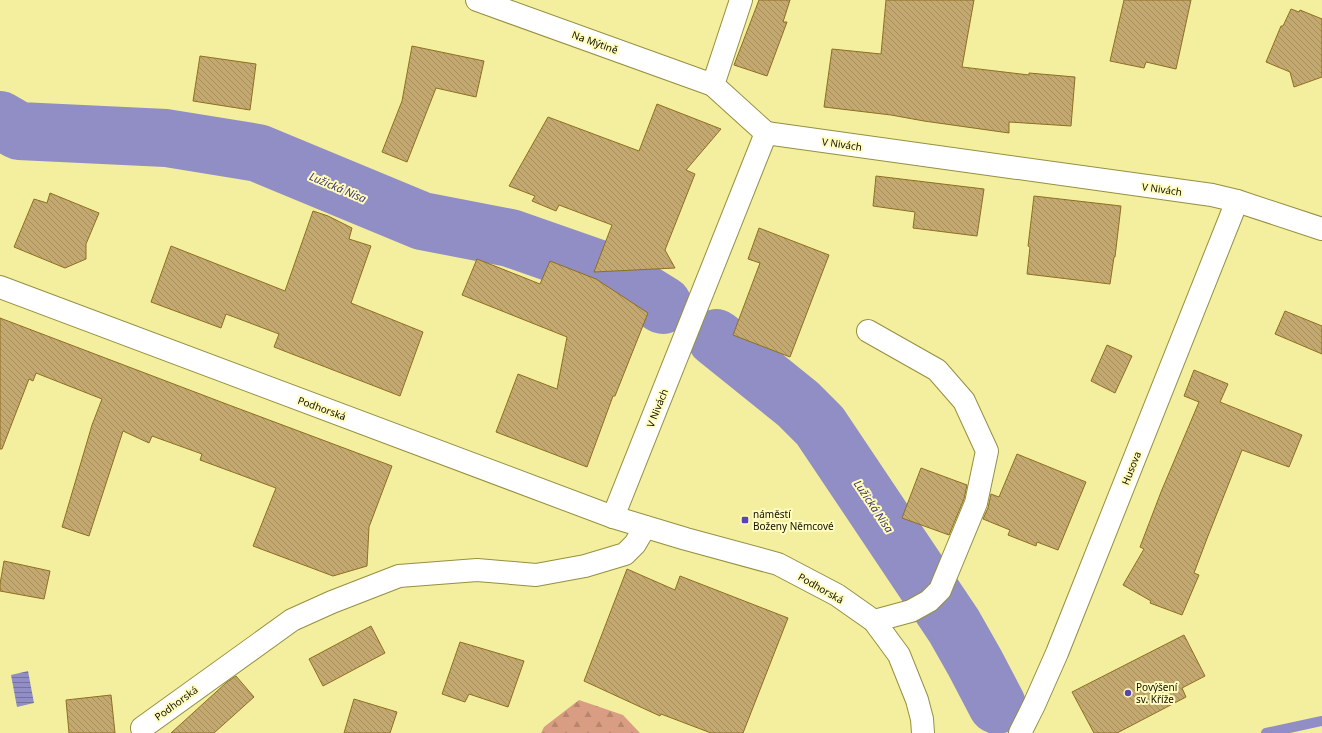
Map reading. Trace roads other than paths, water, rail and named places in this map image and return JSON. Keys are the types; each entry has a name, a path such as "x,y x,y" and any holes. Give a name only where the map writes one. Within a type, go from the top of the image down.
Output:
{"street":[{"name":"Na Mýtině","path":"477,0 713,85 766,133"},
{"path":"713,85 741,0"},
{"name":"V Nivách","path":"613,516 766,133 1212,195 1237,201 1322,229"},
{"name":"Husova","path":"1020,733 1058,653 1237,201"},
{"name":"Podhorská","path":"0,287 613,516 686,540 778,564 837,596 874,621 899,655 917,700 922,719 923,733"},
{"path":"868,331 938,370 964,401 987,452 976,503 934,595 911,611 874,621"},
{"name":"Podhorská","path":"142,728 292,620 332,602 399,576 477,570 536,575 585,566 626,554 635,544 645,527"}],"water":[{"path":"28,671 34,703 17,707 11,675"}],"waterway":[{"name":"Lužická Nisa","path":"0,120 19,131 166,138 258,153 422,221 510,238 613,274 663,305"},
{"name":"Lužická Nisa","path":"716,338 798,404 820,426 954,626 997,705"},
{"path":"1266,733 1322,721"}],"place":[{"name":"náměstí Boženy Němcové","path":"745,520"},
{"name":"Povýšení sv. Kříže","path":"1128,693"}]}
